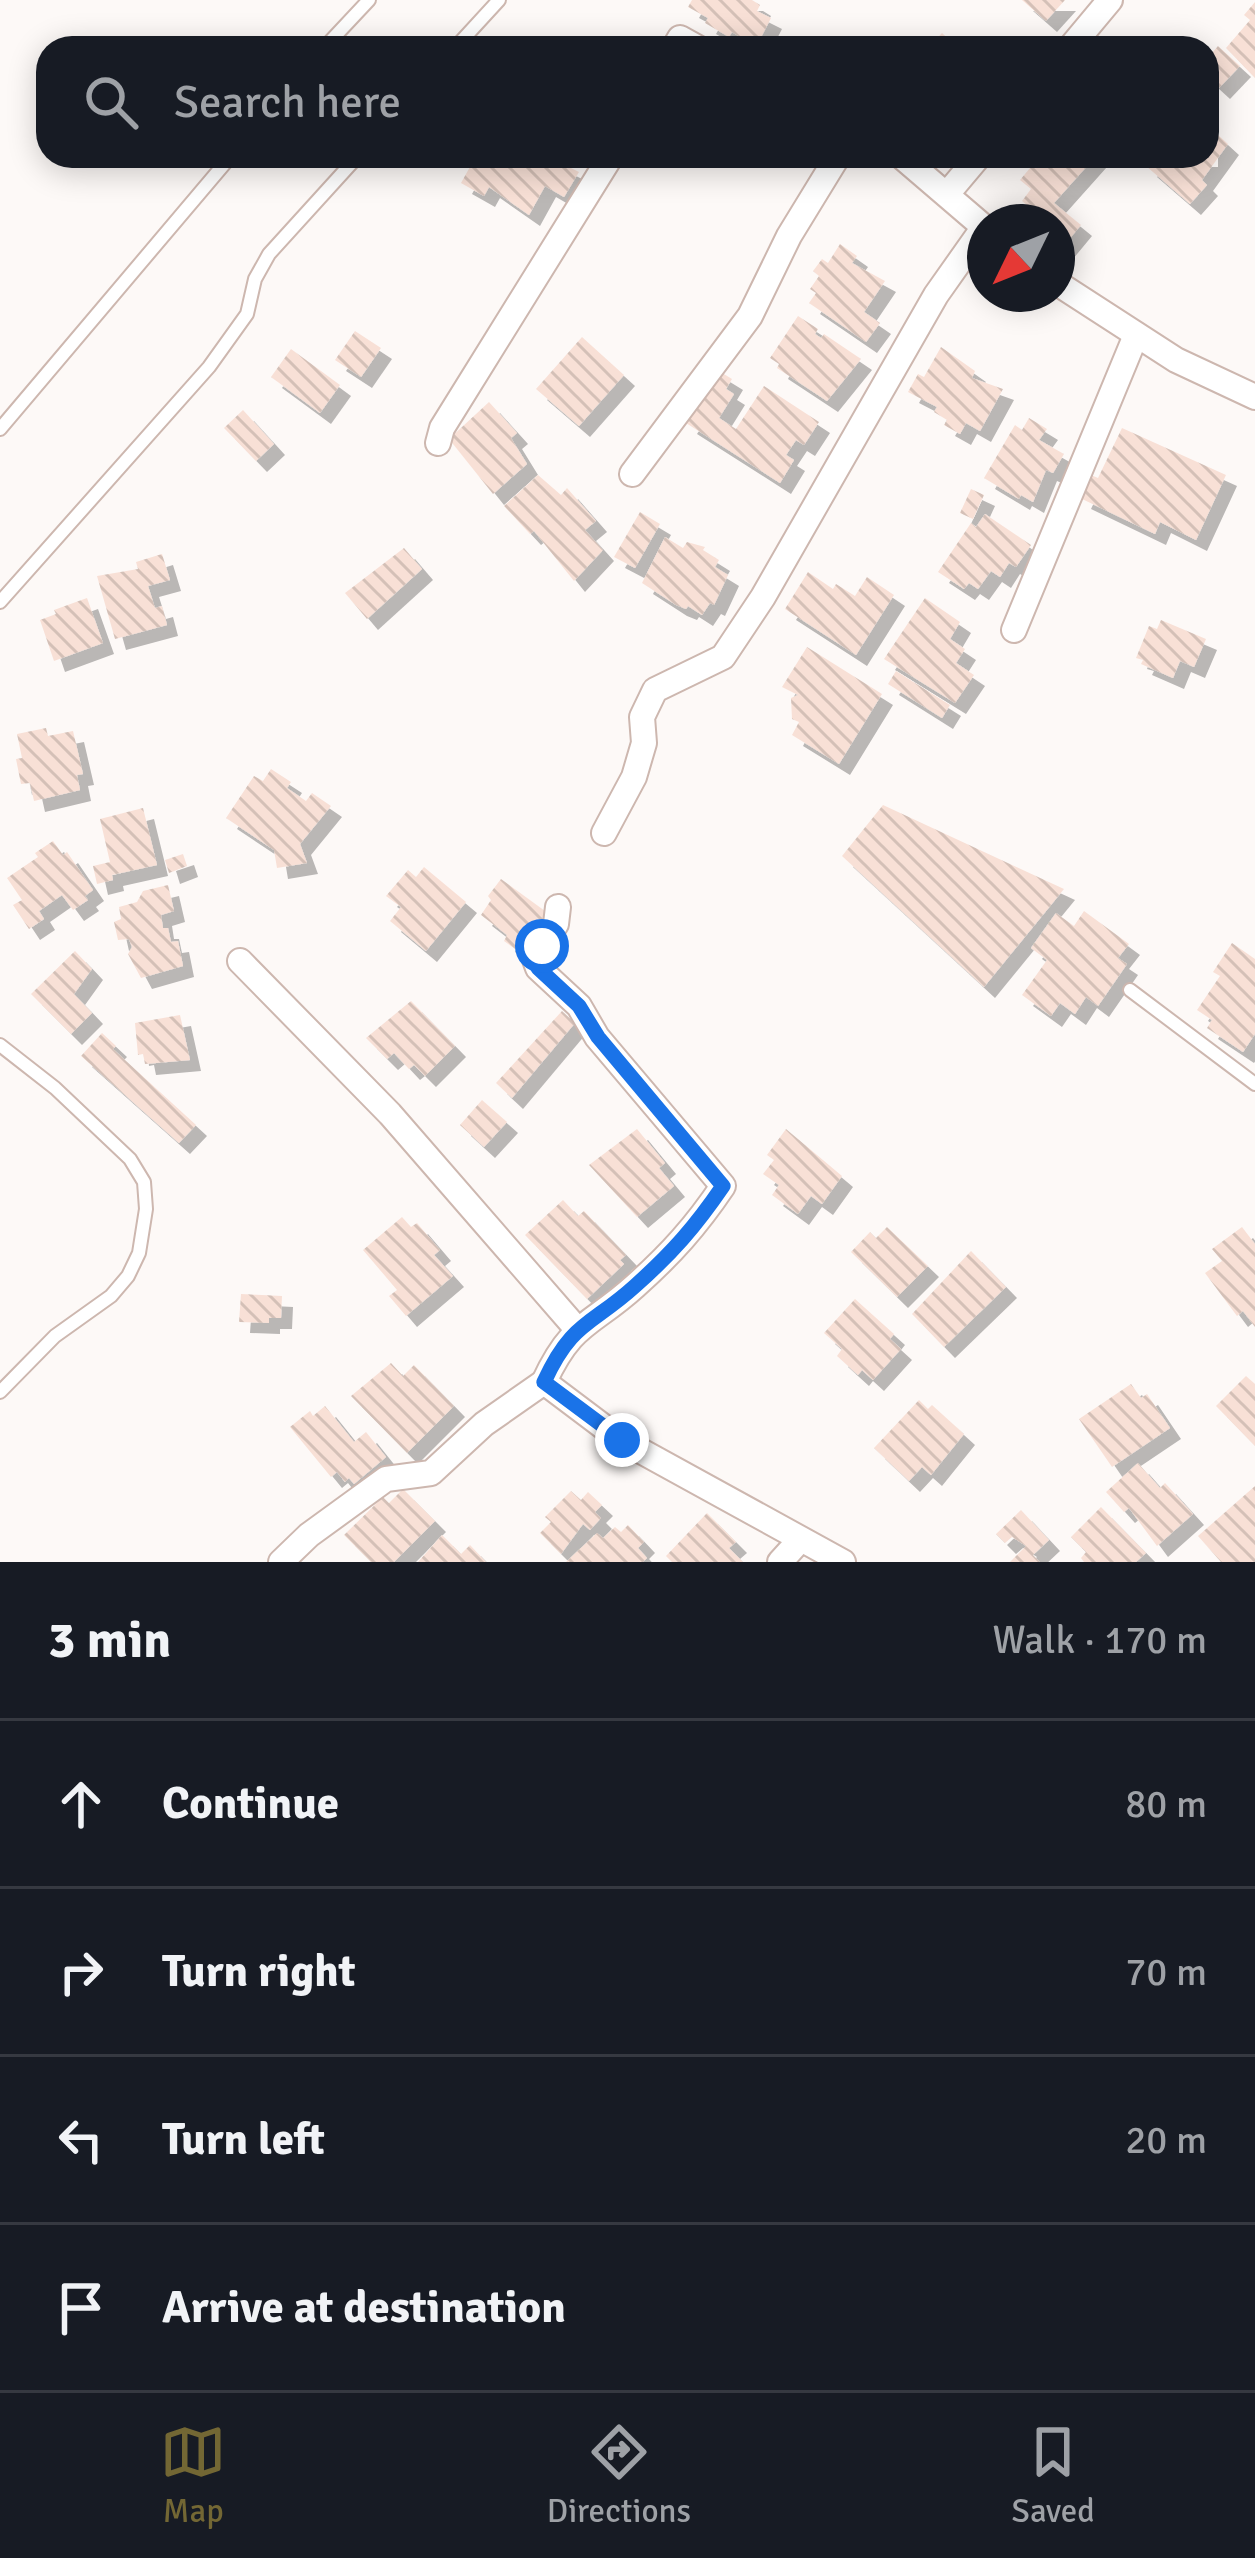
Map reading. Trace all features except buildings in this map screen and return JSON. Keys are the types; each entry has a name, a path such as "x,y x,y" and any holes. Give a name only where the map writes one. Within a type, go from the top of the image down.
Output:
{"street":[{"path":"1080,36 1110,0"},
{"path":"438,443 442,428 604,168"},
{"path":"632,474 750,316 789,236 831,168"},
{"path":"916,168 967,212"},
{"path":"947,194 969,168"},
{"path":"604,833 634,777 644,743 642,717 655,690 723,657 936,295 967,252"},
{"path":"1075,295 1175,360 1255,397"},
{"path":"1014,630 1136,334"},
{"path":"281,1562 309,1535 386,1479 431,1473 484,1424 544,1382 576,1328 629,1292 689,1236 723,1186 598,1037 579,1006 538,968 534,957 556,924 558,908"},
{"path":"240,962 390,1114 576,1328"},
{"path":"544,1382 622,1440 843,1562"},
{"path":"780,1562 800,1540"}],"lane":[{"path":"335,36 369,0"},
{"path":"466,36 499,0"},
{"path":"0,429 221,168"},
{"path":"0,602 209,367 247,314 255,279 269,254 347,168"},
{"path":"1130,990 1255,1084"},
{"path":"0,1045 130,1160 144,1182 146,1209 139,1253 128,1276 111,1296 55,1336 0,1392"}],"route":[{"path":"542,946 534,957 538,968 579,1006 598,1037 723,1186 689,1236 629,1292 576,1328 544,1382 622,1440"}]}
